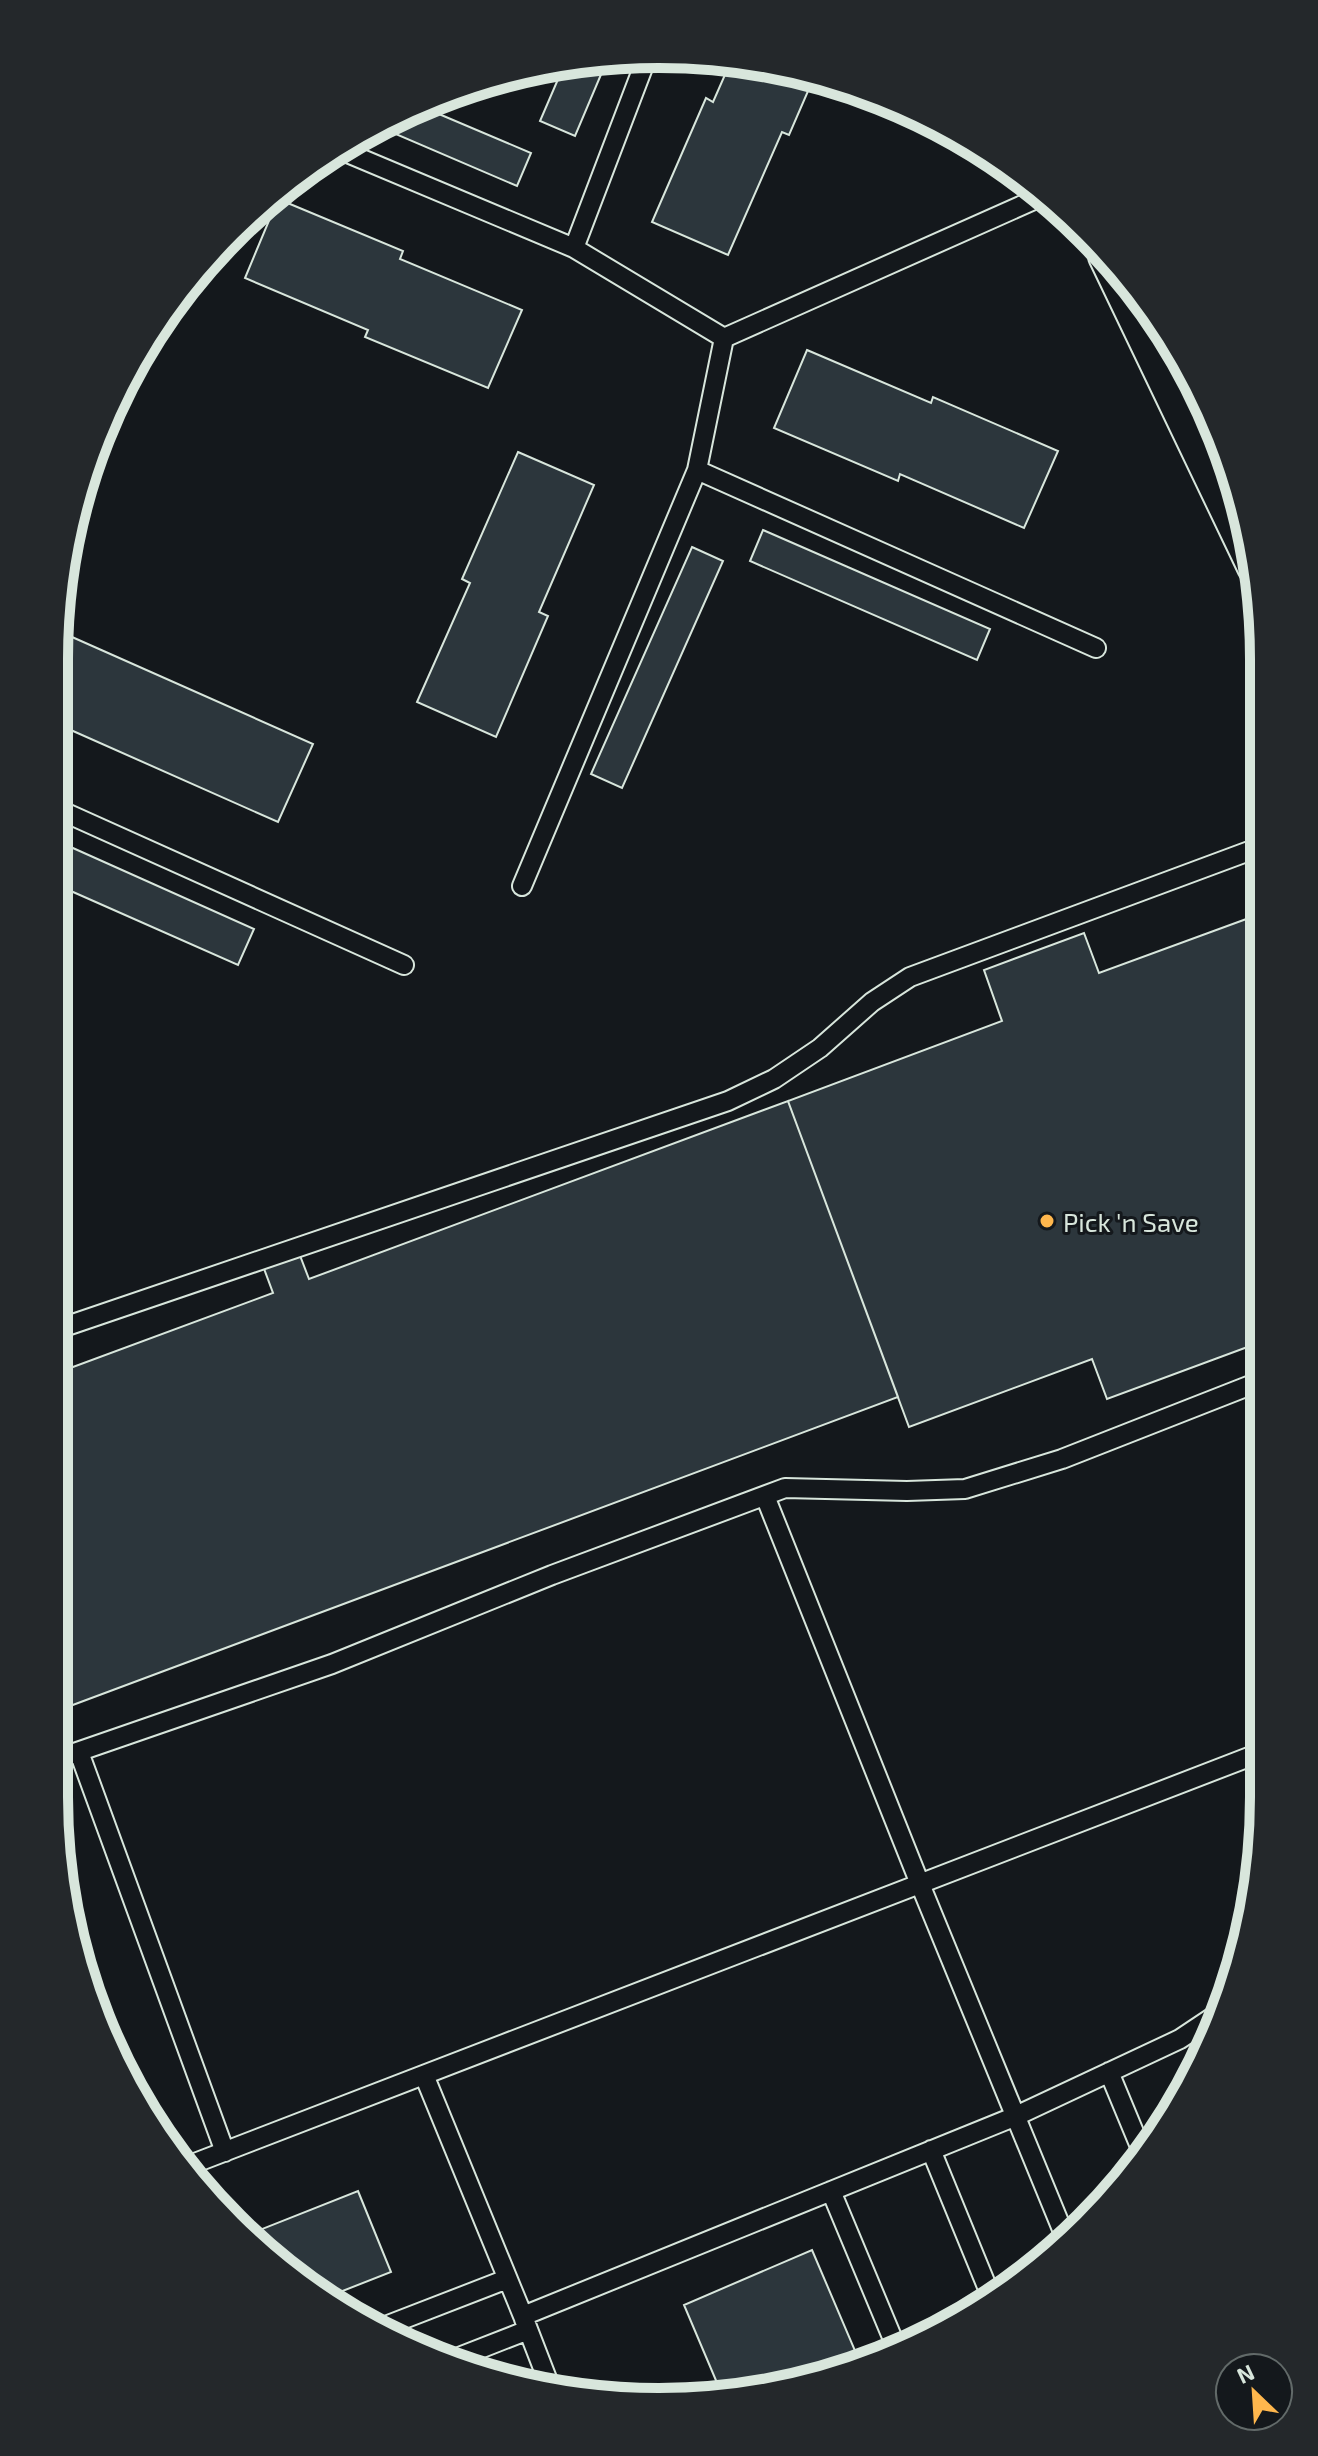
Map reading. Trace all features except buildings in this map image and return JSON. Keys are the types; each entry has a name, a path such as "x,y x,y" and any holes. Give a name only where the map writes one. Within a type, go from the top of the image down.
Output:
{"street":[{"path":"1125,295 1234,523"}],"lane":[{"path":"574,248 643,68"},
{"path":"352,155 574,248 724,338"},
{"path":"724,338 1032,201"},
{"path":"522,886 697,470 724,338"},
{"path":"697,470 1096,648"},
{"path":"68,814 404,965"},
{"path":"68,1326 728,1101 797,1064 872,1002 910,977 1250,851"},
{"path":"68,1756 332,1664 552,1575 785,1488 965,1489 1070,1456 1250,1385"},
{"path":"765,1496 1062,2229"},
{"path":"79,1752 225,2152"},
{"path":"195,2163 1250,1757"},
{"path":"463,2355 525,2323 831,2191 1016,2116 1180,2039 1205,2022"},
{"path":"1109,2072 1138,2142"},
{"path":"424,2075 546,2377"},
{"path":"931,2150 987,2288"},
{"path":"831,2191 893,2339"},
{"path":"392,2324 507,2279"}],"place":[{"name":"Pick 'n Save","path":"1047,1221"}]}
